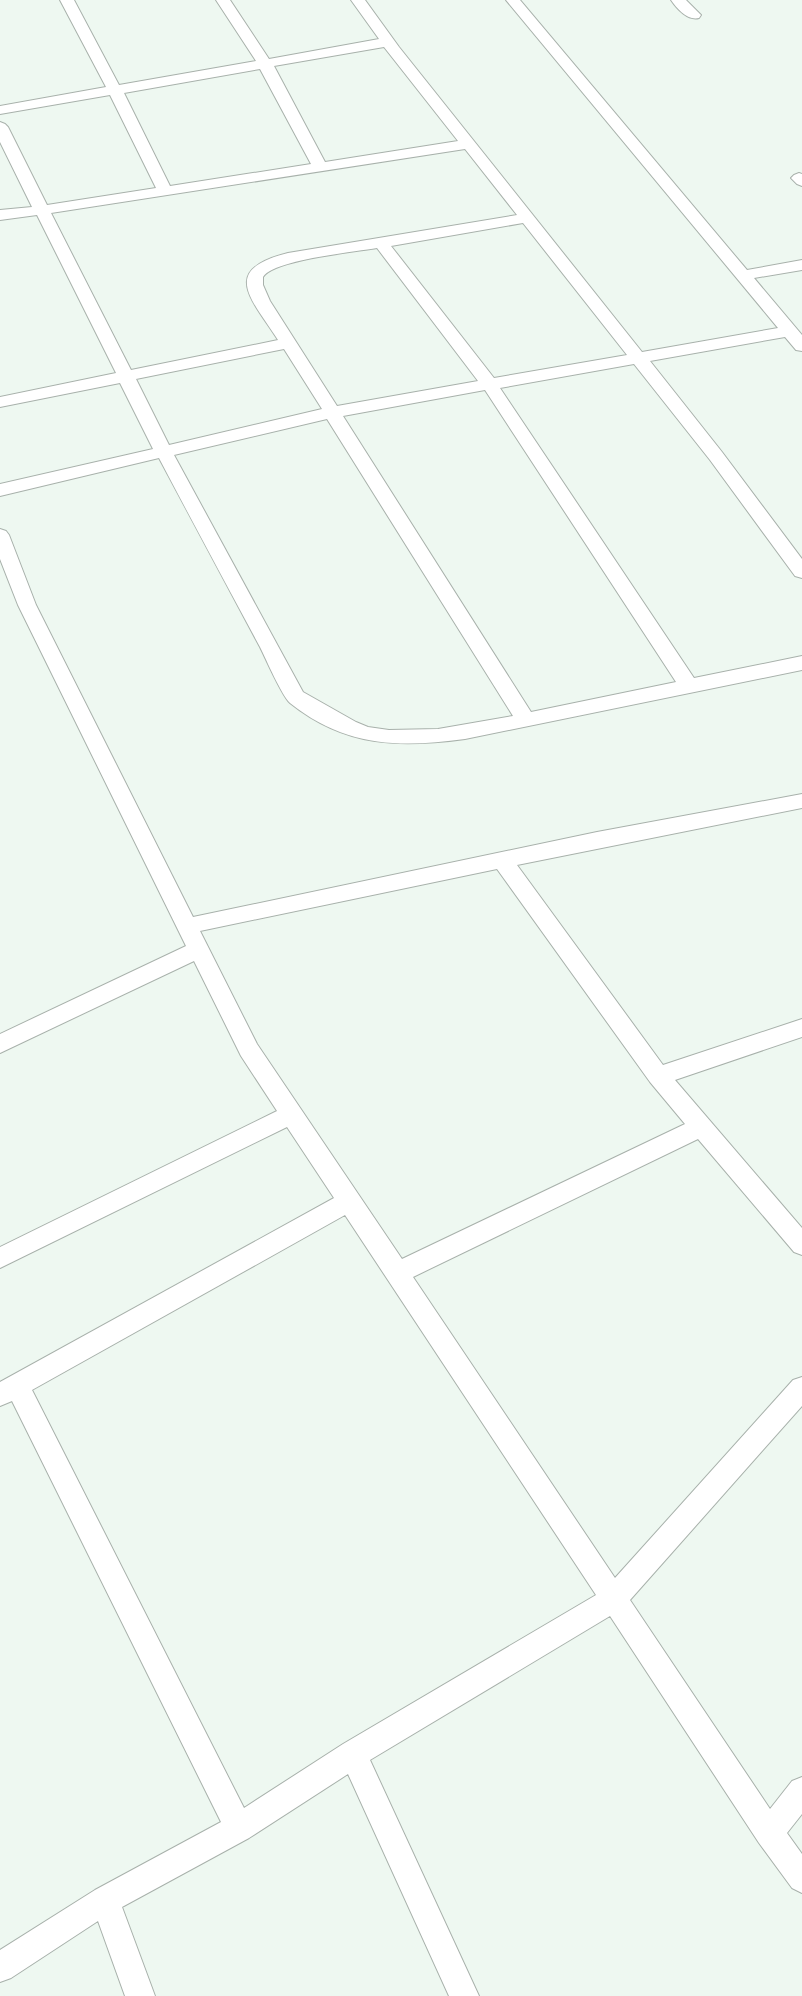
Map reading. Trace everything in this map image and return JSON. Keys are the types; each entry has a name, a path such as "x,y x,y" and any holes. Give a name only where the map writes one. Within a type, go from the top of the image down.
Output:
{"street":[{"path":"67,0 115,90 165,191"},
{"path":"224,0 265,64 320,167"},
{"path":"358,0 388,42 799,563"},
{"path":"513,0 802,346"},
{"path":"678,0 694,15"},
{"path":"0,110 388,42"},
{"path":"0,127 164,452 296,697 333,722 369,734 400,737 441,735 526,720 802,663"},
{"path":"0,215 43,210 468,144"},
{"path":"526,720 333,412 262,302 254,283 257,273 265,266 288,258 527,218"},
{"path":"381,243 489,384 689,686"},
{"path":"744,275 802,265"},
{"path":"0,490 333,412 790,331"},
{"path":"0,402 288,343"},
{"path":"2,547 27,605 249,1050 769,1833 802,1878"},
{"path":"187,926 502,860 802,801"},
{"path":"502,860 658,1076 802,1245"},
{"path":"0,1044 199,950"},
{"path":"658,1076 802,1028"},
{"path":"0,1258 292,1114"},
{"path":"397,1273 701,1127"},
{"path":"239,1828 9,1390 349,1201"},
{"path":"0,1967 104,1900 239,1828 353,1754 614,1599 802,1388"},
{"path":"353,1754 464,1996"},
{"path":"769,1833 802,1791"},
{"path":"104,1900 140,1996"}]}
